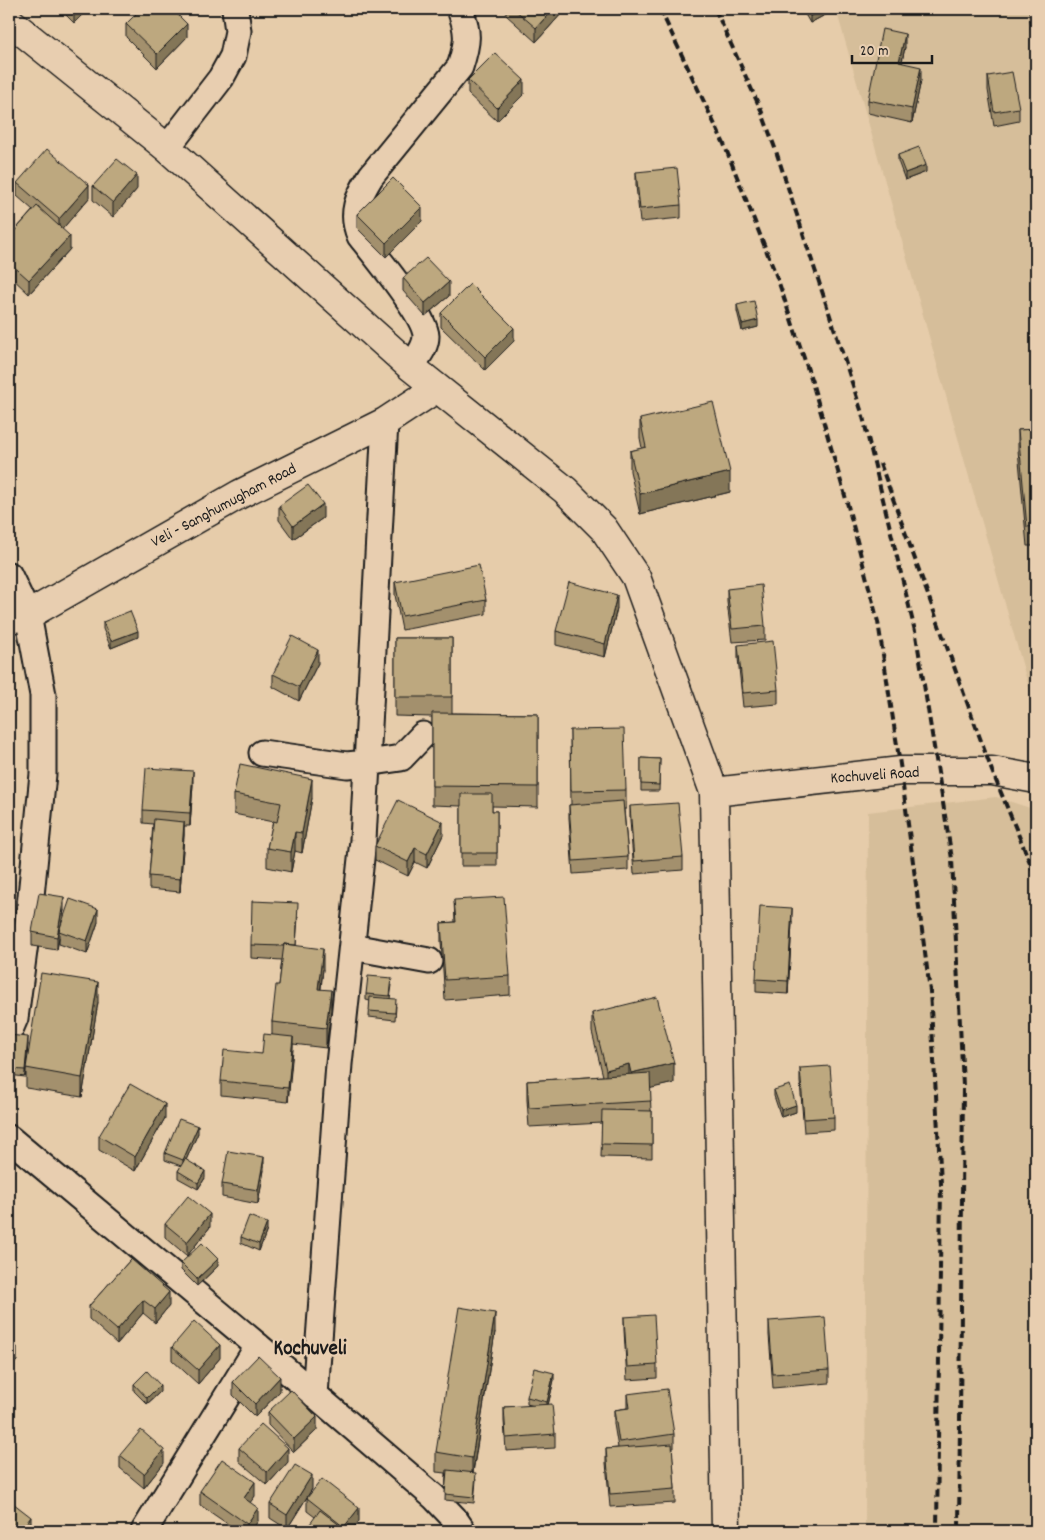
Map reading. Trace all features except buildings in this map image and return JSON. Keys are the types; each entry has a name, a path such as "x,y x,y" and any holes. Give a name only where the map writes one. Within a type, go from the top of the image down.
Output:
{"main road":[{"path":"9,21 167,148 411,367 564,490 604,529 636,578 714,792 726,1531"},
{"name":"Veli - Sanghumugham Road","path":"18,617 240,494 386,422 437,388"},
{"name":"Kochuveli Road","path":"714,792 901,772 992,771 1036,779"}],"street":[{"path":"167,148 221,78 233,56 238,31 235,9"},
{"path":"411,367 423,349 426,338 425,328 417,312 360,236 355,224 355,210 362,190 370,176 460,66 467,47 466,26 460,9"},
{"path":"315,1395 339,1064 363,840 386,422"},
{"path":"9,575 18,617 43,695 43,774 30,906 15,1018 9,1032"},
{"path":"262,752 347,765 367,763 402,758 423,735"},
{"path":"352,946 430,961"},
{"path":"9,1138 258,1346 434,1497 454,1518 463,1531"},
{"path":"144,1531 258,1346"}],"shaded area":[{"path":"836,9 1036,9 1036,704 1033,702"},
{"path":"996,797 1036,810 1036,1531 865,1531 868,812"}],"railway":[{"path":"660,9 724,144 778,280 812,382 848,506 878,622 901,771 930,991 941,1183 937,1531"},
{"path":"715,9 761,110 775,148 862,413 916,635 952,859 963,1086 959,1531"},
{"path":"880,463 992,771 1036,877"}],"district":[{"name":"Kochuveli","path":"310,1350"}]}
